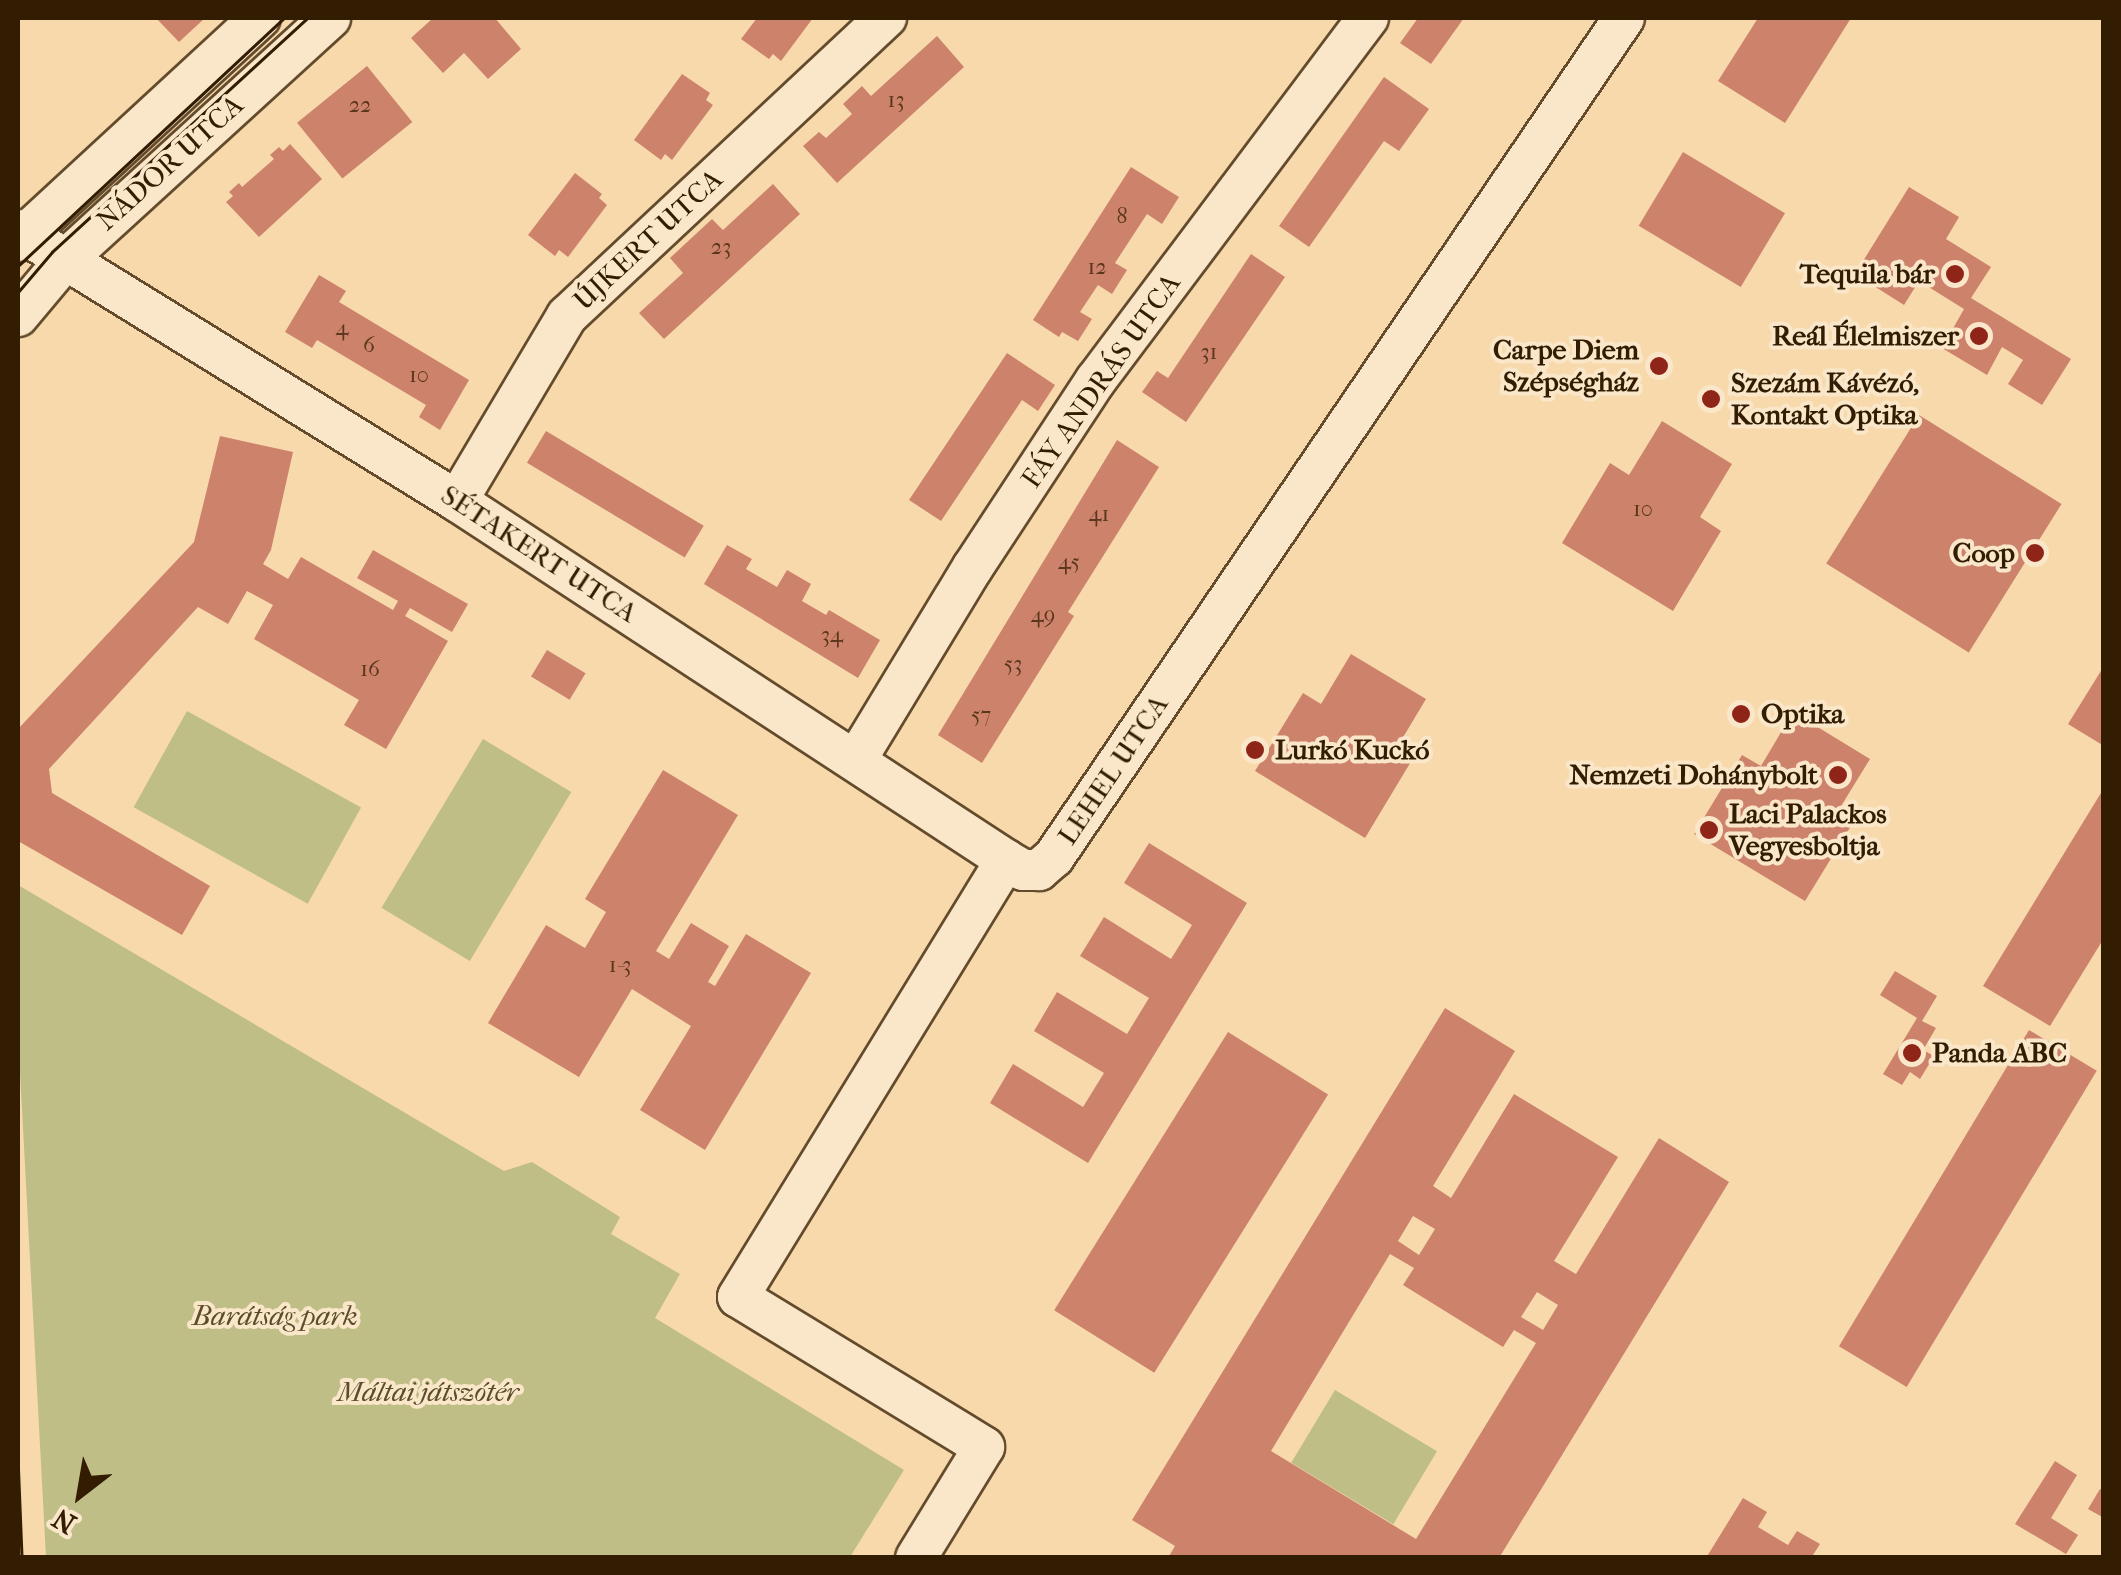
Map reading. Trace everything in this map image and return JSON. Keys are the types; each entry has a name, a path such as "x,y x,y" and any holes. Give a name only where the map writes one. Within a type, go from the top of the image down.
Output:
{"street":[{"name":"NÁDOR UTCA","path":"20,235 260,18"},
{"name":"NÁDOR UTCA","path":"18,316 65,260 330,18"},
{"name":"ÚJKERT UTCA","path":"457,501 567,316 886,18"},
{"name":"FÁY ANDRÁS UTCA","path":"856,760 973,568 1096,380 1368,18"},
{"name":"LEHEL UTCA","path":"1006,860 1023,870 1040,870 1054,856 1624,18"},
{"name":"SÉTAKERT UTCA","path":"20,235 457,501 1006,860"},
{"path":"916,1558 984,1447 738,1297 1006,860"}],"green space":[{"path":"187,711 361,807 308,904 134,807"},
{"path":"483,739 571,792 470,961 382,908"},
{"name":"Barátság park","path":"18,885 504,1171 532,1162 620,1217 611,1234 680,1274 655,1318 904,1470 850,1557 46,1557 18,1035"},
{"path":"1335,1390 1437,1451 1393,1524 1291,1463"}],"building":[{"path":"156,18 205,18 179,42"},
{"path":"433,18 495,18 521,49 488,79 464,53 443,73 411,38"},
{"path":"757,18 813,18 781,61 773,54 769,59 741,39"},
{"path":"1418,18 1464,18 1431,64 1400,43"},
{"path":"1758,18 1851,18 1785,123 1718,81"},
{"path":"937,36 964,67 837,183 803,146 819,132 826,138 852,114 843,104 862,86 871,96"},
{"path":"367,66 412,122 342,179 297,123"},
{"path":"682,74 710,93 706,100 713,105 672,160 665,154 661,160 634,140"},
{"path":"1384,77 1429,109 1399,151 1384,141 1309,247 1279,226"},
{"path":"290,144 322,179 259,237 226,202 233,196 229,192 239,183 242,187 274,159 270,155 279,147 283,151"},
{"path":"1683,152 1785,213 1741,287 1639,226"},
{"path":"1131,167 1179,197 1162,224 1147,214 1115,263 1127,270 1112,294 1098,285 1080,312 1092,319 1078,341 1062,332 1059,337 1033,320"},
{"path":"575,173 602,194 599,198 607,205 568,257 559,250 555,256 528,235"},
{"path":"773,184 800,214 664,339 639,313 683,273 670,258 712,219 723,230"},
{"path":"1909,187 1959,217 1946,239 1991,267 1971,298 2071,359 2042,405 2008,384 2023,360 2002,347 1987,375 1942,348 1964,309 1919,281 1904,305 1855,274"},
{"path":"1251,254 1285,277 1186,422 1142,392 1157,371 1168,378"},
{"path":"319,275 346,291 339,302 469,380 440,430 419,417 426,405 317,340 312,348 285,332"},
{"path":"1007,353 1055,385 1038,411 1022,400 941,521 909,500"},
{"path":"1919,415 2061,504 1969,652 1826,563"},
{"path":"1662,421 1732,464 1700,517 1721,531 1673,611 1562,543 1610,463 1629,475"},
{"path":"546,431 704,526 685,557 527,463"},
{"path":"220,436 293,452 271,550 263,564 288,579 301,557 393,610 398,601 357,578 373,550 468,604 452,632 410,608 405,616 448,641 386,749 344,725 359,700 254,639 273,605 247,591 228,624 198,607 49,769 52,793 210,886 182,935 18,841 18,729 194,542"},
{"path":"1117,440 1159,467 1068,612 1074,616 982,763 938,735"},
{"path":"727,545 752,559 746,569 777,587 787,570 811,584 802,601 826,615 829,610 880,640 858,678 704,584"},
{"path":"547,650 586,673 570,700 531,677"},
{"path":"1351,654 1426,699 1396,749 1412,760 1365,838 1255,771 1303,693 1321,704"},
{"path":"2104,666 2104,746 2068,724"},
{"path":"1793,712 1870,759 1838,811 1854,821 1805,901 1694,834 1742,755 1761,766"},
{"path":"663,770 738,815 656,951 669,959 691,923 729,946 708,982 715,986 746,934 811,973 705,1150 640,1110 691,1026 632,989 579,1077 488,1023 546,925 585,948 606,912 585,899"},
{"path":"2104,788 2104,938 2050,1026 1983,986"},
{"path":"1149,843 1247,903 1088,1163 990,1103 1013,1064 1083,1107 1104,1073 1034,1031 1057,992 1127,1034 1149,998 1080,956 1104,917 1171,959 1192,925 1124,883"},
{"path":"1895,971 1937,996 1922,1021 1936,1028 1923,1050 1934,1056 1920,1079 1910,1072 1902,1085 1883,1074 1917,1018 1880,995"},
{"path":"1445,1008 1515,1051 1433,1186 1451,1198 1514,1094 1618,1157 1554,1261 1576,1274 1659,1138 1729,1182 1499,1558 1168,1558 1175,1546 1132,1520","holes":["1413,1216 1435,1229 1419,1255 1398,1241","1390,1254 1414,1268 1403,1285 1503,1347 1514,1330 1536,1343 1416,1539 1271,1451","1537,1292 1558,1305 1543,1330 1521,1317"]},
{"path":"2029,1030 2097,1071 1907,1387 1839,1346"},
{"path":"1228,1032 1328,1095 1154,1373 1054,1310"},
{"path":"2055,1461 2077,1475 2051,1518 2078,1535 2066,1554 2015,1524"},
{"path":"2100,1489 2104,1491 2104,1518 2088,1509"},
{"path":"1743,1498 1767,1512 1758,1527 1788,1545 1797,1531 1820,1544 1811,1558 1706,1558"}],"tram line":[{"path":"18,266 284,18"},
{"path":"18,292 52,252 307,18"},
{"path":"18,1457 22,1558"}],"place":[{"name":"Tequila bár","path":"1955,274"},
{"name":"Reál Élelmiszer","path":"1979,336"},
{"name":"Carpe Diem Szépségház","path":"1659,366"},
{"name":"Szezám Kávézó, Kontakt Optika","path":"1711,399"},
{"name":"Coop","path":"2035,553"},
{"name":"Optika","path":"1741,714"},
{"name":"Lurkó Kuckó","path":"1255,750"},
{"name":"Nemzeti Dohánybolt","path":"1838,775"},
{"name":"Laci Palackos Vegyesboltja","path":"1709,830"},
{"name":"Panda ABC","path":"1912,1053"}],"park label":[{"name":"Máltai játszótér","path":"428,1392"}]}
